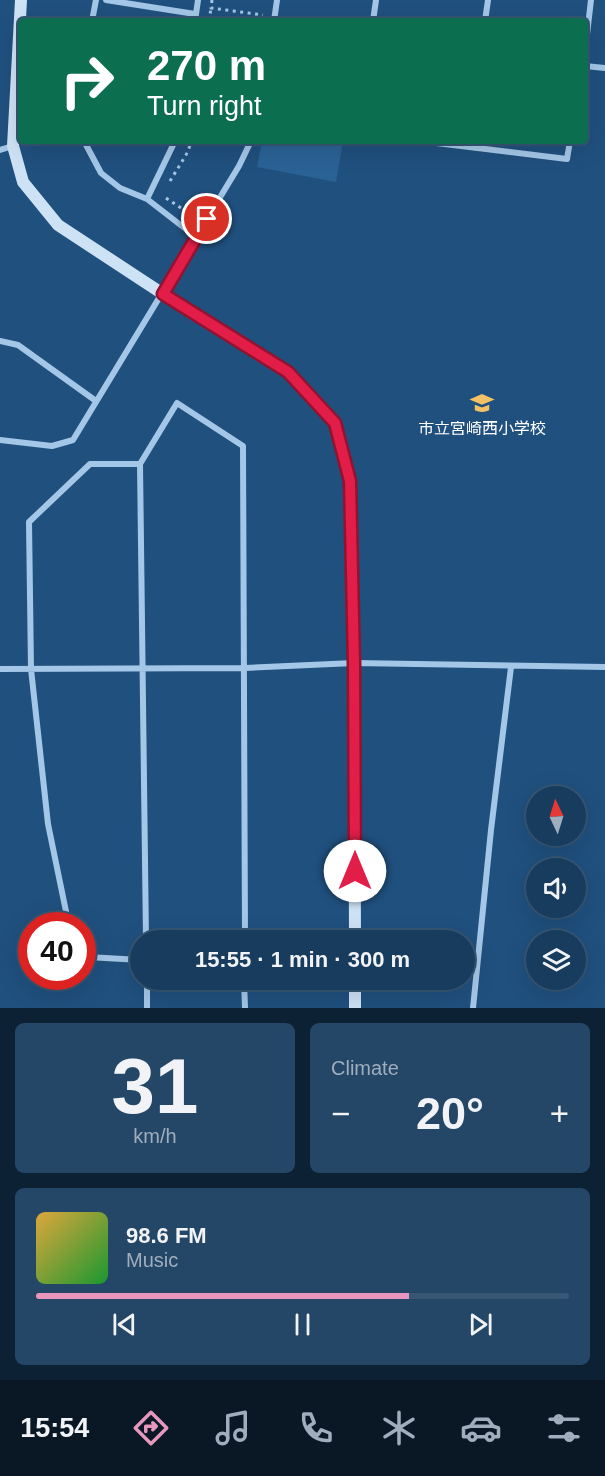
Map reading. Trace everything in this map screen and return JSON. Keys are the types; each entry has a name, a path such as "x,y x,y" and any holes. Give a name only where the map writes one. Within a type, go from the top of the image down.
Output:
{"street":[{"path":"20,18 21,0"},
{"path":"93,18 96,0"},
{"path":"106,0 195,17 198,0"},
{"path":"274,18 277,0"},
{"path":"373,18 376,0"},
{"path":"485,18 488,0"},
{"path":"588,26 591,0"},
{"path":"18,55 13,146 23,182 58,225 288,372 335,423 350,481 354,663 355,930"},
{"path":"588,66 605,68"},
{"path":"84,144 101,173 120,188 147,199 196,237"},
{"path":"147,199 174,144"},
{"path":"0,440 52,446 73,440 163,294 239,166 250,144"},
{"path":"444,144 567,159 570,144"},
{"path":"0,150 13,146"},
{"path":"0,341 18,345 96,400"},
{"path":"146,930 140,464 177,403 243,446 245,930"},
{"path":"66,912 48,824 31,669 29,522 90,464 140,464"},
{"path":"0,669 245,668 354,663 605,667"},
{"path":"473,1008 491,830 511,667"},
{"path":"96,958 130,959"},
{"path":"147,990 147,1008"},
{"path":"244,990 244,1008"},
{"path":"355,990 355,1008"}],"path":[{"path":"209,18 212,0"},
{"path":"211,8 268,18"},
{"path":"165,188 191,144"},
{"path":"161,194 193,216"}],"shaded area":[{"path":"261,144 342,144 336,182 257,167"}],"place":[{"name":"市立宮崎西小学校","path":"482,403"}],"route":[{"path":"207,219 163,294 288,372 335,423 350,481 355,871"}]}
